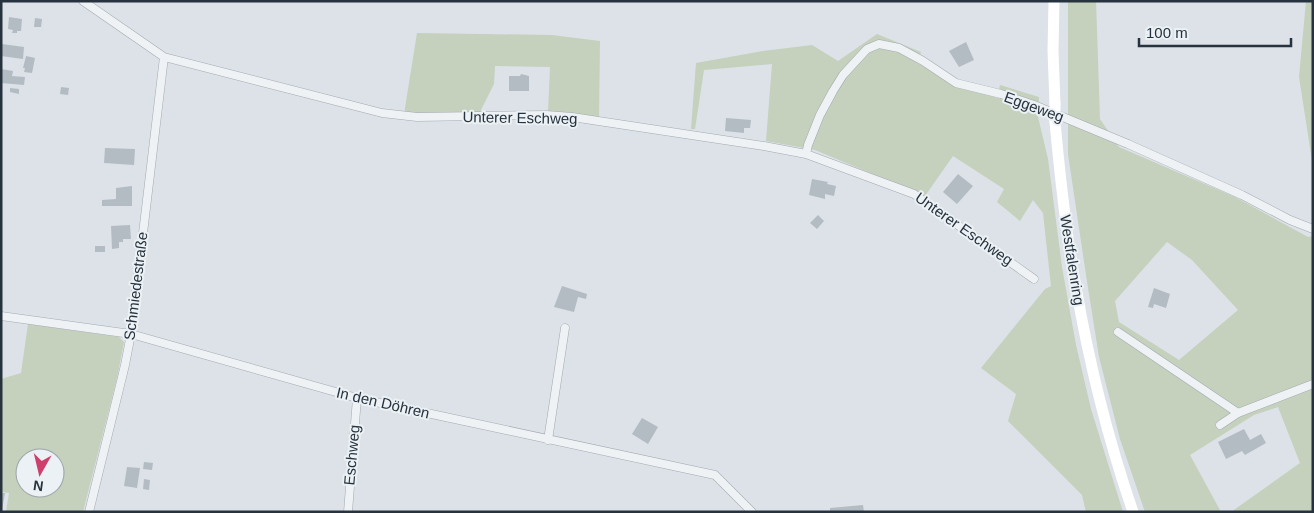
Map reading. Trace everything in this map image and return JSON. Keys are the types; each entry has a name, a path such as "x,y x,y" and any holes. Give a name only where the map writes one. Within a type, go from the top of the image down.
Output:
{"main road":[{"name":"Westfalenring","path":"1054,1 1053,51 1056,122 1066,222 1076,288 1093,371 1133,512"}],"street":[{"name":"Unterer Eschweg","path":"83,1 164,57 382,113 418,117 546,115 572,117 806,154 914,194 1034,279"},
{"name":"Eggeweg","path":"806,154 820,116 843,75 867,49 879,44 899,48 956,83 1001,94 1034,105 1242,194 1290,220 1313,229"},
{"name":"Schmiedestraße","path":"89,512 131,334 164,57"},
{"name":"In den Döhren","path":"1,316 131,334 357,398 715,475 752,512"},
{"path":"548,440 565,328"},
{"path":"1118,332 1238,413"},
{"path":"1220,424 1238,413 1313,384"},
{"name":"Eschweg","path":"348,512 357,398"}],"green space":[{"path":"1068,1 1096,1 1100,119 1119,147 1235,197 1308,237 1313,236 1313,512 1231,512 1300,463 1278,407 1254,415 1190,455 1221,512 1145,512 1120,439 1099,357 1068,154","holes":["1167,242 1192,260 1238,310 1179,360 1119,322 1115,301"]},
{"path":"1306,1 1313,1 1313,167 1299,77"},
{"path":"417,33 552,35 600,41 599,119 548,113 550,67 495,66 494,84 479,114 404,114"},
{"path":"877,34 921,52 917,63 997,98 1000,85 1039,97 1038,117 1048,159 1062,267 1076,345 1091,409 1123,512 1086,512 1082,495 1008,421 1016,394 981,368 1045,289 1051,286 1043,213 1033,200 1020,221 997,202 1004,189 953,156 925,196 815,150 766,141 772,64 704,70 695,129 691,129 696,63 763,51 812,45 838,61"},
{"path":"28,324 119,337 124,342 117,378 83,512 6,512 9,493 1,492 1,379 21,373"}],"building":[{"path":"9,17 22,19 21,31 12,33 13,30 8,29"},
{"path":"35,18 42,19 41,27 34,27"},
{"path":"966,42 974,60 959,67 949,51"},
{"path":"2,44 24,47 23,59 1,56"},
{"path":"26,56 35,58 32,73 24,72"},
{"path":"1,69 13,71 12,76 25,77 24,85 1,83"},
{"path":"521,74 529,76 529,91 509,91 509,76 520,76"},
{"path":"61,87 69,88 68,95 60,94"},
{"path":"10,88 19,89 19,94 10,92"},
{"path":"726,118 751,120 750,128 744,128 744,133 725,131"},
{"path":"105,148 135,149 134,165 104,163"},
{"path":"958,174 973,186 957,204 943,192"},
{"path":"812,179 828,182 827,184 836,186 834,196 825,194 825,199 809,195"},
{"path":"132,186 132,206 102,206 102,200 116,199 116,188"},
{"path":"818,215 824,221 817,229 810,223"},
{"path":"130,225 131,239 123,239 123,242 119,242 119,248 112,249 111,226"},
{"path":"95,246 105,246 105,252 95,252"},
{"path":"562,286 587,294 586,299 578,297 574,312 554,307"},
{"path":"1154,288 1170,294 1166,308 1154,304 1153,308 1148,307"},
{"path":"642,418 658,427 648,444 632,434"},
{"path":"1244,429 1250,440 1261,434 1266,443 1245,455 1242,451 1226,459 1218,442"},
{"path":"144,462 153,463 152,470 143,469"},
{"path":"127,467 140,468 137,488 124,486"},
{"path":"144,479 150,480 149,490 143,489"},
{"path":"1,493 5,493 2,510 1,510"},
{"path":"863,505 864,512 830,512 830,508"}]}
